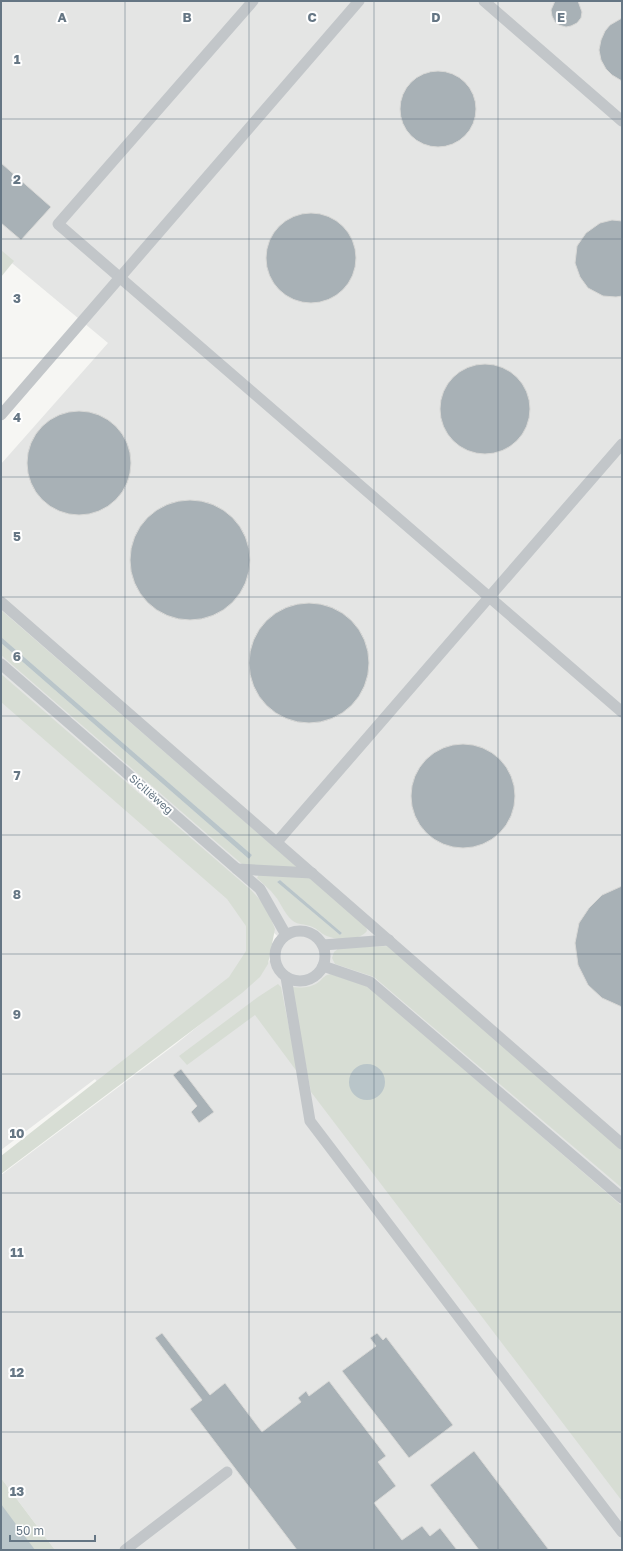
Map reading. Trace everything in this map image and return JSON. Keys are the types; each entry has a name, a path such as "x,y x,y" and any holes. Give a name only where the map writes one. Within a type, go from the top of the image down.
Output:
{"street":[{"path":"253,1 58,224 622,712"},
{"path":"1,415 360,1"},
{"path":"484,1 622,121"},
{"path":"277,842 622,444"},
{"path":"1,602 622,1144"},
{"name":"Siciliëweg","path":"1,664 260,889 286,935"},
{"path":"238,869 312,873"},
{"path":"300,930 319,939 323,945 325,952 323,966 314,978 300,981 286,977 280,971 276,963 276,947 280,940 286,935 300,930"},
{"path":"323,945 389,940"},
{"path":"323,966 370,982 622,1198"},
{"path":"286,977 310,1120 622,1532"},
{"path":"125,1550 227,1472"}],"shaded area":[{"path":"1,1 622,1 622,1550 55,1550 1,1478 1,1175 176,1044 260,976 282,940 1,689 1,464 108,343 1,254"},
{"path":"1,250 14,261 1,277"},
{"path":"1,610 298,868 243,865 1,655 1,643 249,859 252,855 1,637"},
{"path":"1,637 252,855 249,859 1,643"},
{"path":"1,674 251,890 261,901 269,914 275,929 268,964 260,977 242,993 1,1174 1,1156 229,977 246,951 246,926 227,899 1,702"},
{"path":"1,699 227,895 252,935 240,968 102,1087 95,1079 1,1150"},
{"path":"259,874 310,878 366,926 367,931 363,935 352,939 339,939 323,934 308,925 299,924 288,916 273,893 257,878","holes":["280,880 342,933 340,935 277,882"]},
{"path":"280,880 342,933 340,935 277,882"},
{"path":"389,946 622,1149 622,1188 374,977 335,964 332,958 334,952 339,948"},
{"path":"331,974 369,987 622,1206 622,1501 311,1092 291,987 310,986"},
{"path":"278,984 281,987 298,1073 255,1015 187,1065 179,1056 258,997"},
{"path":"367,1064 377,1067 382,1072 385,1082 382,1092 377,1097 367,1100 357,1097 352,1092 349,1082 352,1072 357,1067"},
{"path":"1,1478 55,1550 34,1550 1,1505"},
{"path":"1,1504 35,1550 1,1550"}],"building":[{"path":"555,1 578,1 582,12 581,18 577,23 566,27 555,22 551,10"},
{"path":"622,18 622,81 606,69 601,60 599,50 605,31 610,25"},
{"path":"431,71 445,71 459,77 470,88 476,102 476,116 473,124 465,136 459,141 445,147 431,147 417,141 406,130 400,116 400,102 406,88 417,77"},
{"path":"1,163 51,207 21,240 1,223"},
{"path":"311,213 328,217 343,226 352,241 356,258 352,275 343,290 328,299 311,303 294,299 279,290 270,275 266,258 270,241 279,226 294,217"},
{"path":"612,220 622,221 622,296 616,297 603,296 588,288 580,277 575,263 577,246 586,233 600,223"},
{"path":"485,364 502,368 517,377 526,392 530,409 526,426 517,441 502,450 485,454 468,450 453,441 444,426 440,409 444,392 453,377 468,368"},
{"path":"79,411 99,415 116,426 127,443 131,463 127,483 116,500 99,511 79,515 59,511 42,500 31,483 27,463 31,443 42,426 59,415"},
{"path":"190,500 202,501 213,505 223,510 232,518 240,527 245,537 249,548 249,572 245,583 240,593 232,602 223,610 213,615 202,619 190,620 178,619 167,615 157,610 148,602 140,593 135,583 131,572 130,560 131,548 135,537 140,527 148,518 157,510 167,505 178,501"},
{"path":"309,603 321,604 332,608 342,613 351,621 359,630 364,640 368,651 368,675 364,686 359,696 351,705 342,713 332,718 321,722 309,723 297,722 286,718 276,713 267,705 259,696 254,686 250,675 249,663 250,651 254,640 259,630 267,621 276,613 286,608 297,604"},
{"path":"463,744 483,748 500,759 511,776 515,796 511,816 500,833 483,844 463,848 443,844 426,833 415,816 411,796 415,776 426,759 443,748"},
{"path":"622,886 622,1007 602,998 588,985 578,965 575,943 579,923 589,908 602,895"},
{"path":"181,1069 214,1112 199,1123 191,1112 197,1106 173,1075"},
{"path":"162,1333 210,1395 225,1383 262,1432 301,1402 298,1398 306,1391 309,1396 329,1381 386,1456 378,1462 396,1486 374,1503 402,1540 422,1526 430,1536 440,1528 457,1550 297,1550 190,1409 202,1400 155,1338"},
{"path":"377,1333 383,1340 386,1337 453,1425 409,1458 342,1371 376,1346 370,1338"},
{"path":"474,1451 549,1550 479,1550 430,1485"}]}
